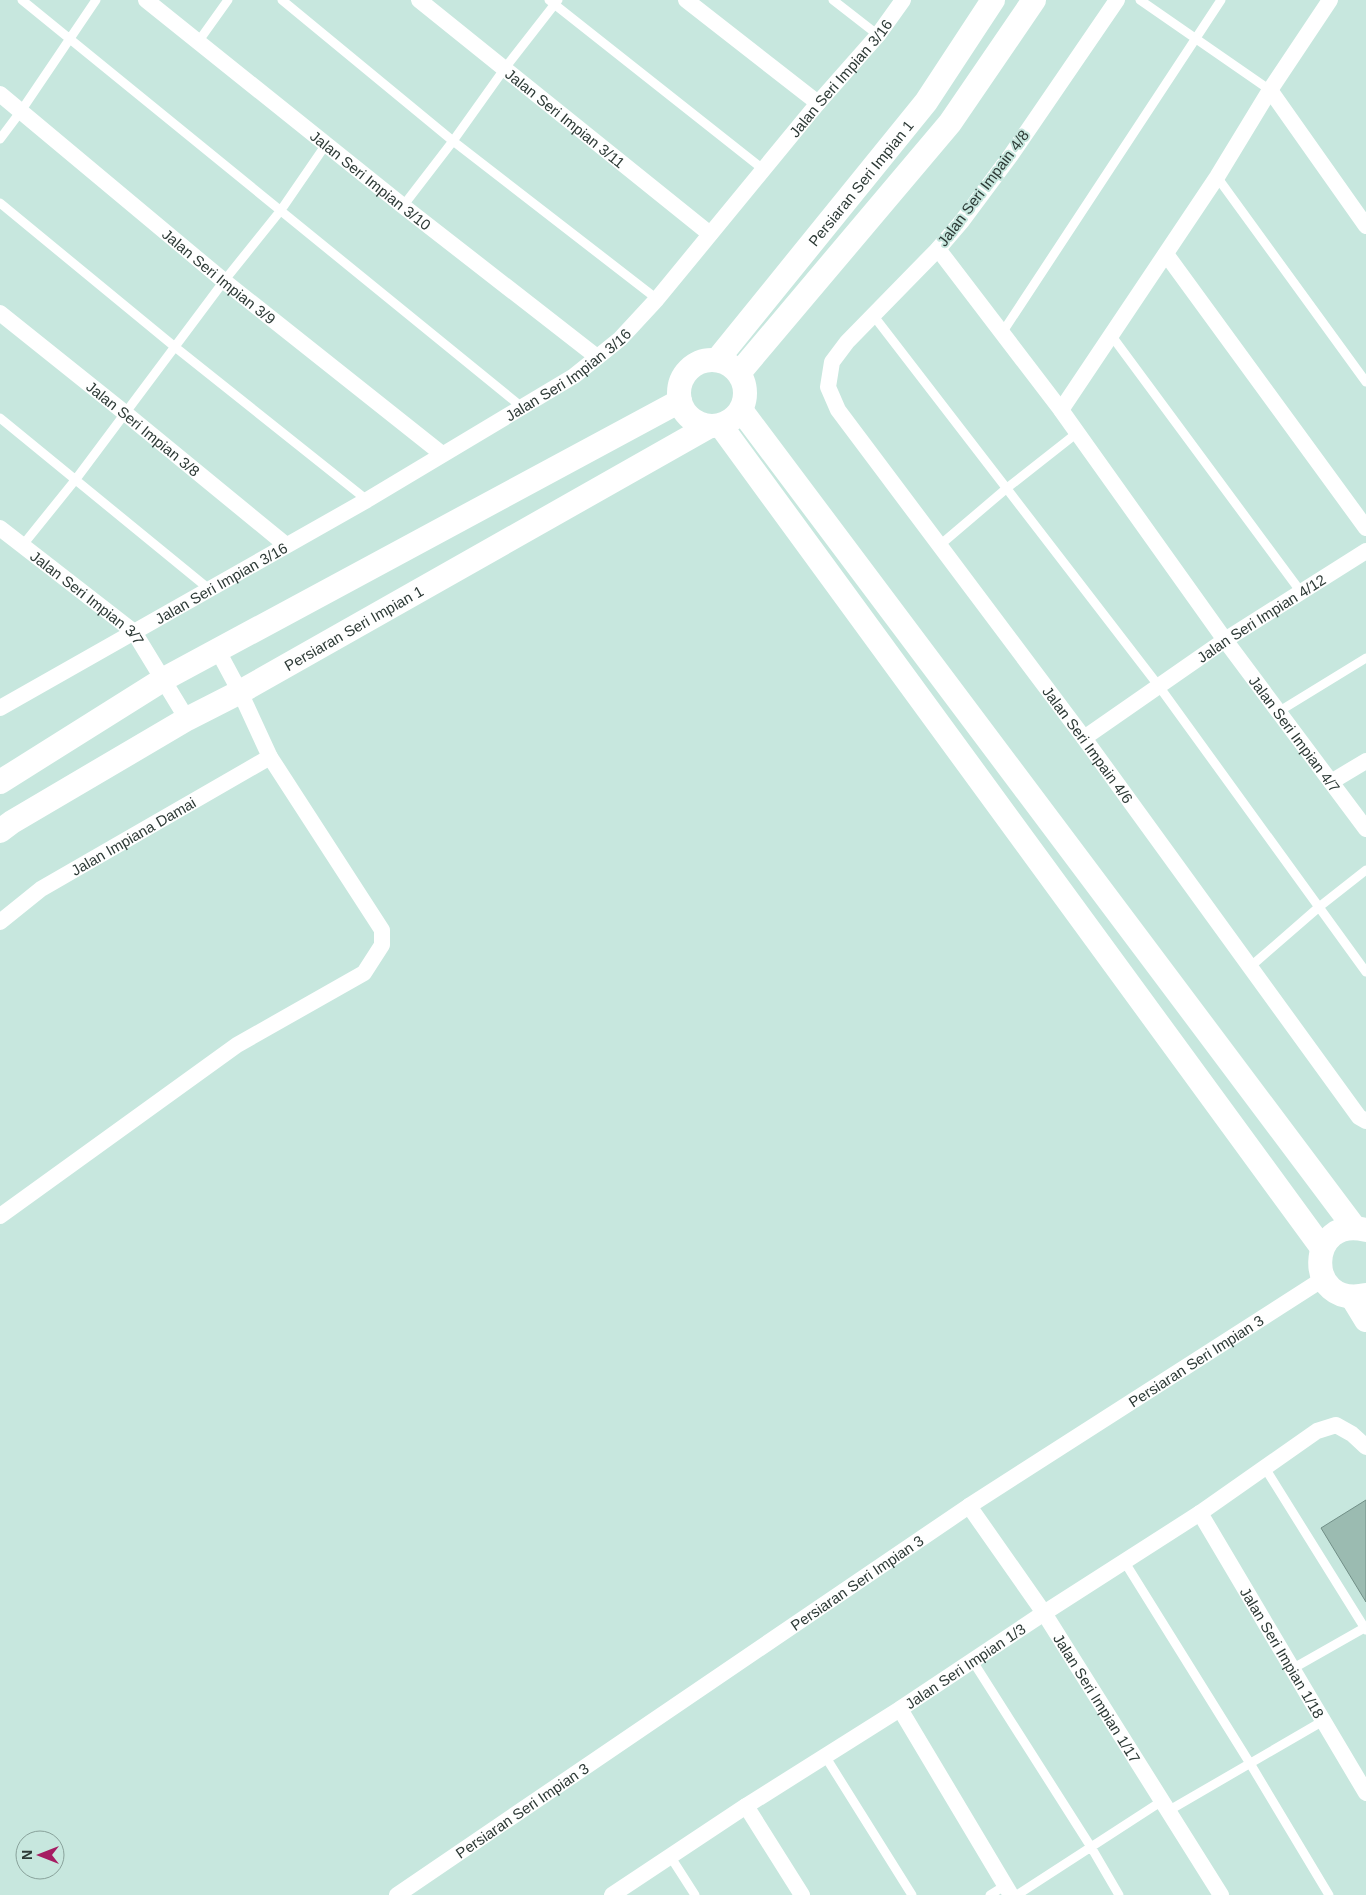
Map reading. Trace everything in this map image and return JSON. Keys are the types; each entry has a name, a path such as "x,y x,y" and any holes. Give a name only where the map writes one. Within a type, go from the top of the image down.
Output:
{"street":[{"name":"Jalan Seri Impian 3/10","path":"146,0 403,206 597,358"},
{"name":"Jalan Seri Impian 3/11","path":"419,0 710,234"},
{"path":"686,0 818,104"},
{"name":"Jalan Seri Impian 3/16","path":"0,708 367,500 442,454 523,408 574,376 597,358 620,339 657,299 818,104 878,35 903,0"},
{"name":"Persiaran Seri Impian 1","path":"717,360 926,102 994,0"},
{"path":"739,373 950,123 1034,0"},
{"name":"Jalan Seri Impain 4/8","path":"832,362 847,342 938,249 962,221 1011,155 1117,0"},
{"path":"1061,410 1217,177 1270,90 1330,0"},
{"path":"1270,90 1366,226"},
{"name":"Jalan Seri Impian 3/9","path":"0,94 224,281 442,454"},
{"name":"Jalan Seri Impian 4/7","path":"938,249 1061,410 1225,640 1366,829"},
{"path":"1166,254 1366,528"},
{"name":"Jalan Seri Impian 3/8","path":"0,313 286,545"},
{"path":"704,360 717,360 729,364 739,373 745,385 746,398 741,410 732,420 714,426 695,422 685,414 680,402 679,388 684,376 692,366 704,360"},
{"name":"Jalan Seri Impain 4/6","path":"832,362 828,387 832,400 838,410 1084,738 1359,1116 1366,1121"},
{"path":"0,782 164,679 680,402"},
{"path":"741,410 1360,1229"},
{"path":"714,426 1322,1248"},
{"name":"Persiaran Seri Impian 1","path":"0,831 12,822 187,719 240,692 714,426"},
{"name":"Jalan Seri Impian 3/7","path":"0,528 134,632 187,719"},
{"name":"Jalan Seri Impian 4/12","path":"1084,738 1225,640 1366,551"},
{"path":"0,1216 236,1045 364,974 382,945 382,930 270,757 240,692 218,651"},
{"name":"Jalan Impiana Damai","path":"0,922 41,889 270,757"},
{"path":"1332,782 1366,761"},
{"path":"1360,1229 1341,1230 1330,1237 1322,1248 1319,1264 1324,1280 1331,1288 1340,1295 1359,1296 1366,1320"},
{"name":"Persiaran Seri Impian 3","path":"397,1895 968,1506 1324,1280"},
{"name":"Jalan Seri Impian 1/3","path":"612,1895 746,1806 900,1709 972,1660 1200,1513 1317,1431 1336,1425 1352,1434 1366,1447"},
{"name":"Jalan Seri Impian 1/17","path":"968,1506 1044,1613 1221,1895"},
{"name":"Jalan Seri Impian 1/18","path":"1200,1513 1366,1793"},
{"path":"900,1709 1011,1892"},
{"path":"746,1806 802,1895"}],"lane":[{"path":"22,0 523,408"},
{"path":"0,139 96,0"},
{"path":"198,42 228,0"},
{"path":"282,0 453,141 657,299"},
{"path":"833,0 878,35"},
{"path":"1140,0 1270,90"},
{"path":"1002,333 1221,0"},
{"path":"403,206 453,141 554,2 764,170"},
{"path":"22,546 76,480 224,281 281,210 327,144"},
{"path":"1217,177 1366,382"},
{"path":"0,203 175,347 367,500"},
{"path":"872,315 1158,686 1366,972"},
{"path":"1111,335 1301,592"},
{"path":"0,418 209,589"},
{"path":"940,544 1077,433"},
{"path":"1278,712 1366,658"},
{"path":"1250,967 1319,907 1366,870"},
{"path":"1265,1468 1366,1628 1292,1669"},
{"path":"1124,1561 1329,1895"},
{"path":"972,1660 1091,1847 1119,1895"},
{"path":"990,1895 1011,1892 1165,1806 1250,1765 1324,1721"},
{"path":"825,1756 912,1895"},
{"path":"670,1856 695,1895"}],"building":[{"path":"1366,1500 1366,1602 1321,1528"}]}
